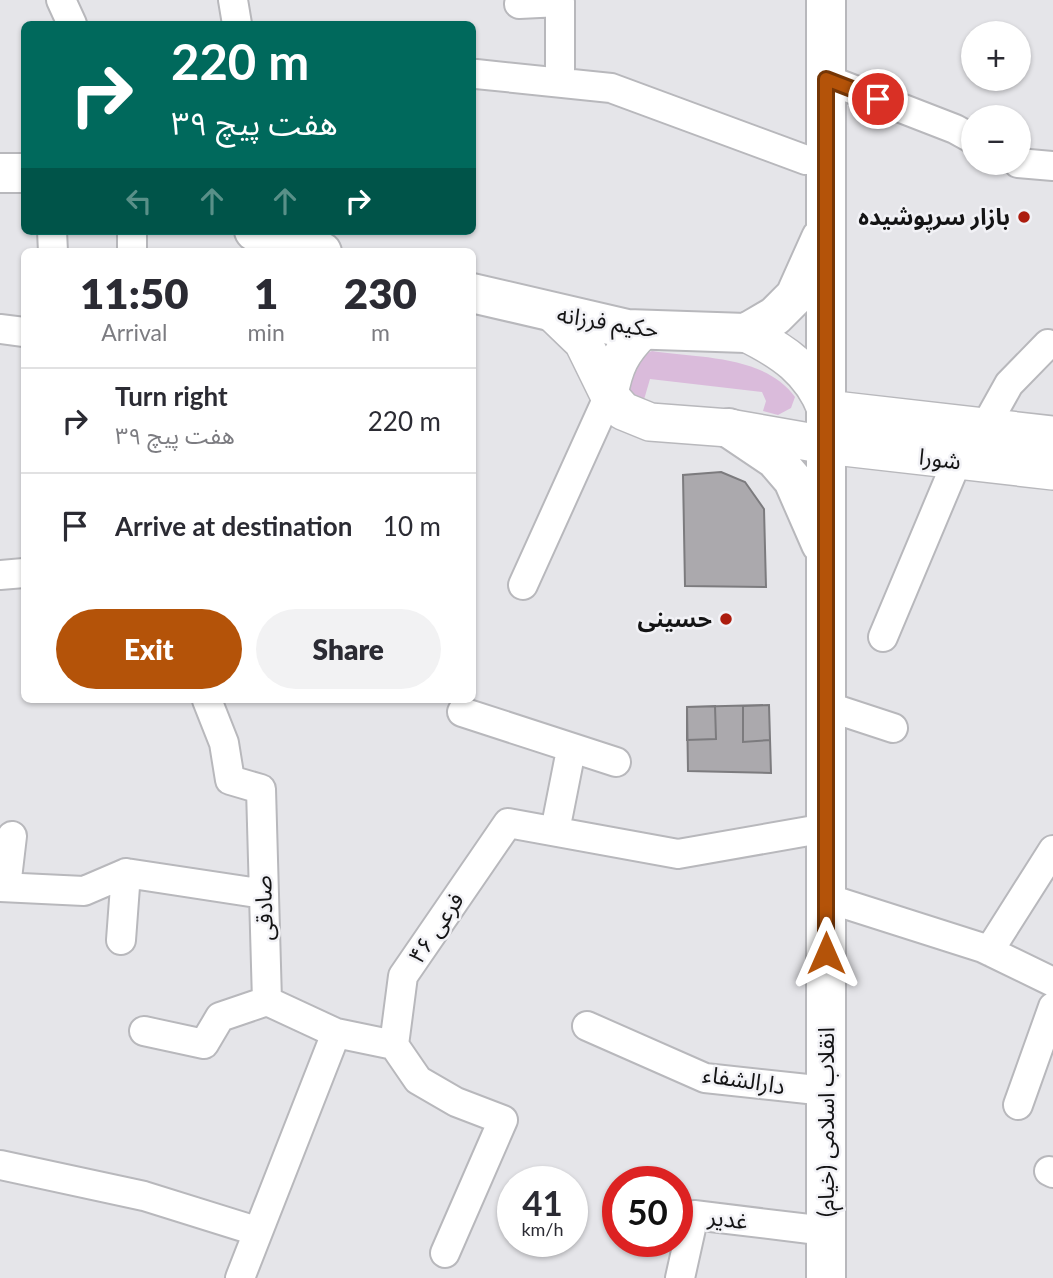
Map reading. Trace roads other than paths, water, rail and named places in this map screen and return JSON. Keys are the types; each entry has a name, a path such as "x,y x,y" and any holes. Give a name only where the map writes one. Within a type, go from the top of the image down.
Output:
{"main road":[{"name":"انقلاب اسلامی (خیام)","path":"826,0 826,1278"},
{"path":"0,173 21,173"},
{"path":"746,334 775,316 795,296 826,226"},
{"path":"269,235 310,248"},
{"name":"حکیم فرزانه","path":"476,294 554,314 642,331 746,334"},
{"path":"729,428 775,459 793,480 826,555"}],"street":[{"path":"61,0 71,21"},
{"path":"233,0 236,21"},
{"path":"519,4 560,2 560,82"},
{"path":"476,74 611,88 806,160"},
{"path":"826,79 961,132"},
{"path":"1031,164 1053,166"},
{"path":"554,314 583,342 609,395 623,411 650,422 729,428 826,427 817,386 797,364 773,346 746,334"},
{"path":"0,329 21,332"},
{"path":"523,585 609,395 615,363 625,347 642,331"},
{"path":"985,427 1009,384 1048,344"},
{"name":"شورا","path":"826,427 985,427 1053,435"},
{"name":"شورا","path":"826,427 957,461 1053,471"},
{"path":"883,637 957,461"},
{"path":"0,575 21,573"},
{"name":"صادقی","path":"207,703 224,743 230,780 261,789 267,1001"},
{"path":"826,706 893,728"},
{"path":"462,712 571,750 616,762"},
{"path":"555,831 571,750"},
{"name":"فرعی ۴۶","path":"394,1045 403,976 508,822 678,854 826,828"},
{"path":"12,836 3,887 84,891 126,873 264,894"},
{"path":"989,951 1051,857"},
{"path":"121,940 126,873"},
{"path":"826,898 989,951 1053,982"},
{"path":"144,1031 204,1044 220,1017 267,1001 336,1033 394,1045 418,1080 456,1102 503,1120 445,1253"},
{"path":"1018,1105 1053,1007"},
{"name":"دارالشفاء","path":"587,1026 705,1077 826,1091"},
{"path":"240,1278 256,1231 336,1033"},
{"path":"0,1165 144,1196 256,1231"},
{"name":"غدیر","path":"680,1278 694,1215 826,1231"}],"place":[{"name":"بازار سرپوشیده","path":"1024,217"},
{"name":"حسینی","path":"726,619"}]}
